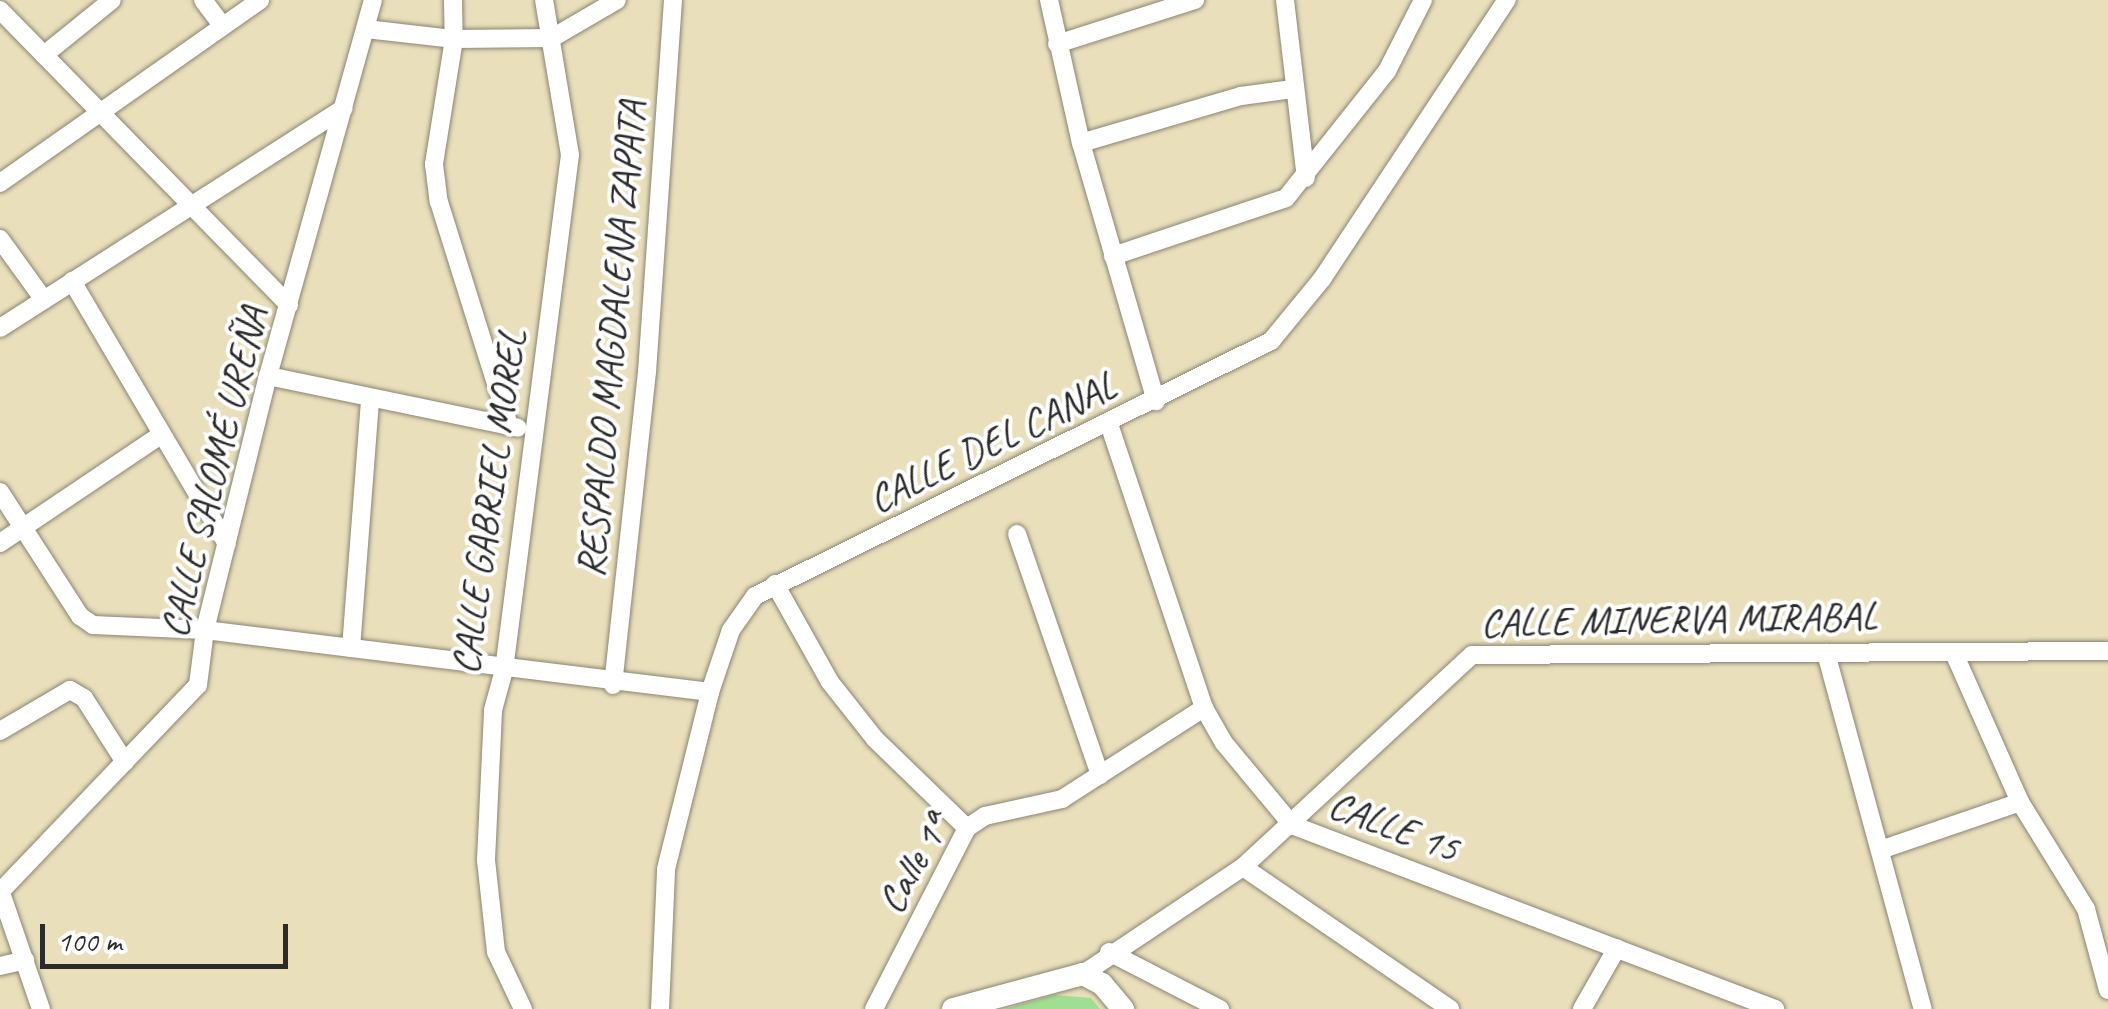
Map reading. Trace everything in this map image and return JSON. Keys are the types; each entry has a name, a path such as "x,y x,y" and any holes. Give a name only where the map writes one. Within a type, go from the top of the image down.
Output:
{"street":[{"path":"44,55 112,0"},
{"path":"204,0 222,26"},
{"path":"0,183 260,0"},
{"name":"CALLE SALOMÉ UREÑA","path":"0,891 198,686 204,630 268,376 372,0"},
{"path":"452,0 454,39 434,164 439,202 509,426"},
{"name":"CALLE GABRIEL MOREL","path":"523,1009 496,952 486,860 493,710 504,670 570,155 544,0"},
{"path":"366,29 454,39 552,38 617,0"},
{"name":"RESPALDO MAGDALENA ZAPATA","path":"613,685 649,353 673,0"},
{"path":"1049,0 1081,144 1156,402"},
{"path":"1057,44 1195,0"},
{"path":"1285,0 1306,178"},
{"path":"1113,256 1286,198 1306,178 1387,71 1423,0"},
{"name":"CALLE DEL CANAL","path":"660,1009 664,883 710,692 732,630 755,596 1156,402 1271,341 1322,279 1507,0"},
{"path":"0,10 288,305"},
{"path":"1081,144 1241,96 1293,88"},
{"path":"0,328 344,108"},
{"path":"0,240 44,300"},
{"path":"72,282 227,544"},
{"path":"268,376 534,431"},
{"path":"351,648 370,400"},
{"name":"CALLE 15","path":"1109,424 1204,708 1224,744 1292,825 1617,948 1754,1005 1775,1009"},
{"path":"0,543 161,436"},
{"path":"0,492 80,616 93,625 204,630 613,685 710,692"},
{"path":"1017,534 1100,775"},
{"path":"774,584 830,682 875,738 968,828"},
{"name":"CALLE MINERVA MIRABAL","path":"954,1009 1083,974 1109,952 1243,867 1472,654 2108,651"},
{"path":"1954,652 2020,802 2086,909 2108,990"},
{"path":"1826,653 1924,1009"},
{"path":"0,731 70,690 84,698 125,762"},
{"name":"Calle 1ª","path":"874,1009 968,828 985,816 1062,799 1204,708"},
{"path":"1880,850 2020,802"},
{"path":"1243,867 1450,1009"},
{"path":"0,891 41,1009"},
{"path":"1582,1009 1617,948"},
{"path":"1109,952 1220,1009"},
{"path":"0,966 25,960"},
{"path":"1083,974 1102,984 1124,1009"}],"green space":[{"path":"1054,995 1091,998 1100,1009 1005,1009"}]}
